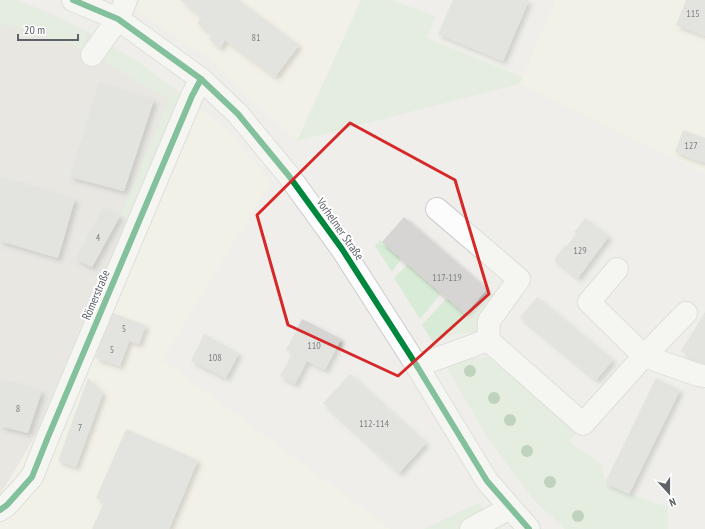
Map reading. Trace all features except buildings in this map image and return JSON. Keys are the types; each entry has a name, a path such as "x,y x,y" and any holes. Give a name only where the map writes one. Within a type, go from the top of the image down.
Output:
{"street":[{"name":"Vorhelmer Straße","path":"73,0 122,10 201,79 238,114 289,176 342,249 417,366 487,481 529,529"},
{"path":"92,56 122,10"},
{"name":"Römerstraße","path":"0,510 7,505 32,478 189,103 201,79"},
{"path":"437,209 519,279 490,321 488,340"},
{"path":"617,269 589,302 644,356 698,376 705,376"},
{"path":"488,340 583,424 644,356 686,313"},
{"path":"417,366 488,340"},
{"path":"471,529 510,508"}],"highlighted area":[{"path":"350,123 455,180 489,294 398,376 288,325 257,215"}],"shaded area":[{"path":"0,0 16,0 49,13 104,45 127,55 181,94 225,129 271,181 162,360 390,529 0,529"},
{"path":"0,0 16,0 49,13 88,32 104,45 127,55 181,94 36,434 0,495"},
{"path":"139,0 361,0 297,141 208,57 135,10"},
{"path":"556,0 705,0 705,173 520,84"}],"green space":[{"path":"0,0 16,0 49,13 88,32 83,49 0,22"},
{"path":"361,0 391,0 435,16 427,38 522,77 519,84 297,141"},
{"path":"108,43 147,68 181,94 128,218 120,216 169,99 98,59"},
{"path":"380,240 402,258 392,272 375,246"},
{"path":"408,264 441,293 420,319 394,278"},
{"path":"489,291 500,301 477,332 454,334 433,342 422,325 447,298 468,316"},
{"path":"488,357 582,428 569,441 602,465 605,483 629,494 668,507 668,529 565,529 533,499 487,437 446,366 464,359"},
{"path":"478,503 501,529 424,529"}],"cycle path":[{"path":"73,0 118,19 201,79 238,114 289,176 342,249 417,366 487,481 529,529"},
{"path":"0,510 7,505 32,477 192,96 201,79"}]}
